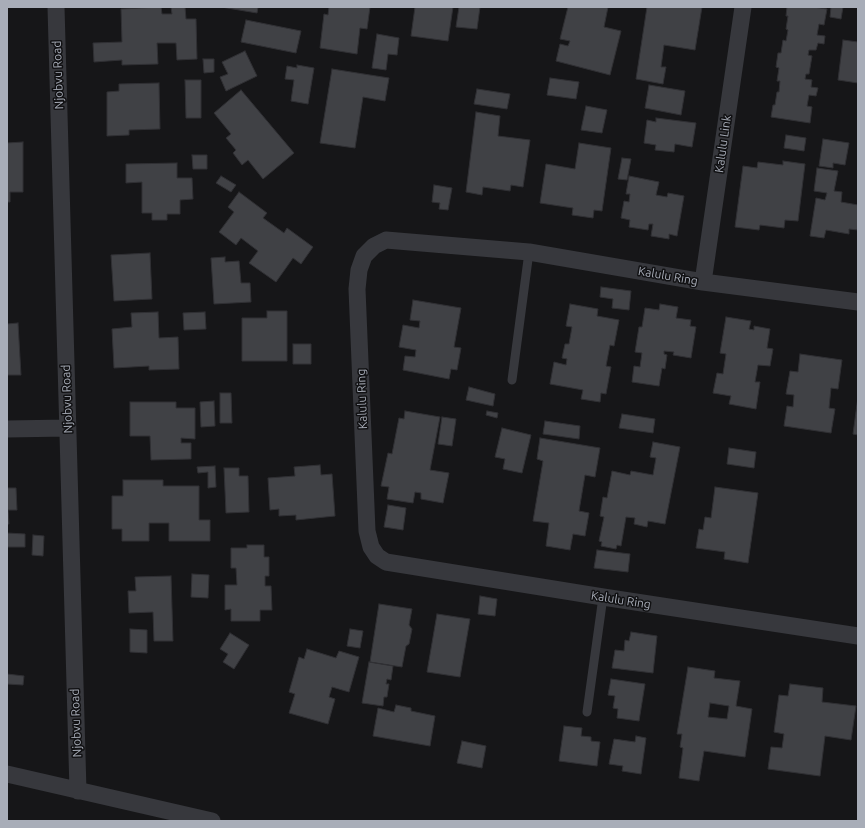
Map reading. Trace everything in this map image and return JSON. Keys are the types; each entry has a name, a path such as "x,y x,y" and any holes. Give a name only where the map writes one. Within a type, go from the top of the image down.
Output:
{"street":[{"name":"Njobvu Road","path":"56,7 78,791"},
{"name":"Kalulu Link","path":"703,282 743,7"},
{"name":"Kalulu Ring","path":"858,302 703,282 529,252 386,240 374,246 364,256 359,270 357,289 367,531 371,546 377,556 386,562 858,636"},
{"path":"7,430 67,428"},
{"path":"7,774 212,821"}],"lane":[{"path":"512,380 529,252"},
{"path":"587,712 603,597"}],"building":[{"path":"161,7 162,14 172,14 171,7 185,7 186,19 196,19 197,59 177,60 176,43 157,43 158,64 122,65 122,60 94,62 93,43 122,42 121,9"},
{"path":"221,7 258,7 257,13"},
{"path":"329,7 370,7 367,29 360,28 357,54 320,48 324,14 328,15"},
{"path":"415,7 453,7 448,41 411,36"},
{"path":"459,7 480,7 477,29 456,27"},
{"path":"568,7 608,7 604,27 621,31 610,75 556,61 560,44 568,46 570,41 560,39"},
{"path":"647,7 702,7 695,50 664,45 661,67 666,67 663,84 636,79"},
{"path":"787,7 813,7 827,9 824,25 819,24 817,35 825,36 824,44 818,43 816,50 809,50 808,55 812,56 809,74 806,74 805,79 812,80 811,87 818,88 816,96 809,95 807,106 812,107 810,123 771,117 777,92 779,92 780,81 777,81 779,68 776,67 778,53 781,53 783,40 786,41 788,30 786,29 788,16 786,16"},
{"path":"831,7 843,7 841,19 830,17"},
{"path":"246,20 301,31 296,53 241,42"},
{"path":"377,34 399,38 397,55 388,54 386,70 372,68"},
{"path":"843,40 858,42 858,83 838,80"},
{"path":"245,51 257,76 226,91 220,77 228,74 222,62"},
{"path":"203,59 214,59 214,72 204,73"},
{"path":"297,65 314,68 308,104 291,101 294,80 285,79 287,66 297,68"},
{"path":"332,69 389,78 385,101 363,97 355,148 320,143"},
{"path":"550,78 579,82 576,99 547,95"},
{"path":"185,80 201,80 201,118 186,118"},
{"path":"159,83 160,129 129,130 129,135 107,136 107,92 119,91 119,84"},
{"path":"649,85 685,91 681,115 645,108"},
{"path":"477,89 510,94 507,109 474,104"},
{"path":"241,90 294,153 263,179 248,160 242,165 233,153 236,150 226,138 231,134 214,113"},
{"path":"586,106 607,110 602,133 581,130"},
{"path":"476,112 500,116 498,136 530,140 523,187 511,185 510,191 483,187 482,195 466,192"},
{"path":"656,118 696,123 692,147 675,144 674,152 655,150 656,145 644,143 647,120 656,122"},
{"path":"786,135 806,138 804,151 784,148"},
{"path":"823,139 849,143 845,165 833,163 833,168 819,166"},
{"path":"23,142 23,192 10,192 10,202 7,202 7,143"},
{"path":"579,143 611,148 602,211 594,210 593,218 572,215 573,208 540,203 546,164 575,169"},
{"path":"192,155 207,155 207,169 193,169"},
{"path":"622,158 631,159 627,180 618,179"},
{"path":"783,161 805,164 798,221 785,220 784,228 760,225 759,230 735,227 743,166 757,168 758,162 783,165"},
{"path":"177,163 177,178 192,178 193,199 180,200 180,214 167,214 167,220 152,220 152,213 142,213 142,182 126,183 126,164"},
{"path":"817,168 838,171 834,191 842,192 841,202 858,205 858,230 849,229 849,234 826,230 824,238 810,236 816,198 825,200 827,193 814,191"},
{"path":"221,176 236,185 231,192 216,183"},
{"path":"629,176 659,182 656,195 667,197 668,193 684,196 677,236 669,234 669,239 651,236 653,224 649,224 648,230 629,227 630,220 621,218 624,201 629,202 630,194 626,194"},
{"path":"434,185 452,188 448,210 439,209 440,203 432,202"},
{"path":"239,192 267,213 263,218 284,233 287,228 313,247 301,264 293,258 276,282 249,263 258,251 241,238 236,245 219,232 234,212 228,207"},
{"path":"150,253 152,299 114,301 111,255"},
{"path":"225,257 225,262 239,261 241,283 250,283 251,302 214,304 211,258"},
{"path":"601,287 631,291 629,310 612,308 613,299 600,297"},
{"path":"413,300 461,308 454,347 461,348 457,370 451,369 449,379 403,370 405,356 415,357 416,350 399,347 403,325 419,328 420,321 410,320"},
{"path":"570,304 598,309 597,316 619,320 614,346 610,345 606,366 611,367 606,394 601,393 600,402 581,399 583,390 550,384 554,362 566,365 567,359 562,358 565,344 569,344 572,327 566,326"},
{"path":"660,304 678,307 676,318 691,320 690,326 696,327 691,358 673,355 674,352 664,351 664,354 667,355 665,369 662,368 659,386 632,382 634,366 640,367 642,353 635,352 639,327 642,327 645,308 659,310"},
{"path":"267,311 287,311 287,361 242,361 242,318 267,318"},
{"path":"158,312 159,338 178,337 179,369 149,370 149,366 114,368 112,329 132,327 131,313"},
{"path":"205,312 206,329 184,330 183,313"},
{"path":"726,317 751,321 749,329 754,330 754,326 770,329 767,348 773,349 770,366 758,365 755,382 760,382 756,409 729,404 731,396 713,393 717,373 723,374 726,354 720,353"},
{"path":"18,323 21,375 7,375 7,324"},
{"path":"293,344 311,344 311,364 293,364"},
{"path":"800,354 842,360 838,389 831,388 829,408 835,409 831,433 784,426 787,406 793,407 794,395 786,394 790,371 798,372"},
{"path":"469,387 495,394 493,406 466,400"},
{"path":"220,393 231,393 232,423 220,423"},
{"path":"858,397 858,435 853,434"},
{"path":"214,401 215,426 201,427 200,402"},
{"path":"130,402 176,402 176,408 195,408 195,439 181,438 181,443 191,443 191,459 151,460 150,436 130,436"},
{"path":"405,411 440,417 430,470 449,473 443,503 421,499 421,493 415,492 413,503 387,499 389,487 381,486 388,453 392,454 399,418 404,419"},
{"path":"487,411 498,413 497,418 486,415"},
{"path":"622,414 655,419 653,433 619,428"},
{"path":"442,417 456,419 452,446 438,444"},
{"path":"545,421 580,426 579,439 543,434"},
{"path":"502,428 531,435 522,473 503,469 505,459 495,457"},
{"path":"540,438 600,448 595,477 585,475 579,511 589,513 585,536 573,534 570,550 546,546 549,523 533,521 543,461 537,459"},
{"path":"653,442 680,447 665,524 648,521 647,527 634,524 635,518 626,517 621,546 617,545 616,549 601,546 602,542 599,541 604,517 600,516 603,497 607,498 612,471 630,475 631,471 653,475 656,458 650,457"},
{"path":"729,448 756,452 754,468 727,464"},
{"path":"320,465 321,475 332,474 335,516 296,520 296,515 279,516 279,509 270,510 268,478 295,476 294,467"},
{"path":"215,466 216,487 208,488 208,472 198,473 197,467"},
{"path":"224,468 239,468 239,476 248,476 249,512 226,513"},
{"path":"123,480 163,480 163,486 199,486 199,520 210,520 210,541 169,541 169,523 149,523 149,541 122,541 122,529 112,529 112,496 123,496"},
{"path":"715,487 758,493 748,563 724,559 725,552 696,548 699,529 703,530 705,517 711,518"},
{"path":"7,488 16,488 17,510 8,510 9,524 7,524"},
{"path":"388,505 406,508 403,530 384,527"},
{"path":"7,533 25,534 25,547 7,547"},
{"path":"33,535 44,536 43,556 32,555"},
{"path":"247,545 264,545 264,557 269,557 269,576 265,576 265,586 271,586 272,610 260,610 260,621 231,621 231,609 225,610 225,585 237,585 236,568 231,568 231,548 247,548"},
{"path":"597,550 630,554 628,572 594,568"},
{"path":"192,574 209,575 208,598 191,597"},
{"path":"171,576 173,641 154,641 153,612 129,613 128,591 136,591 135,577"},
{"path":"480,596 497,599 495,616 478,614"},
{"path":"379,604 412,609 409,625 412,629 409,644 406,646 402,667 370,662"},
{"path":"437,614 470,619 460,677 427,672"},
{"path":"130,629 147,630 147,653 130,652"},
{"path":"350,629 363,631 360,648 347,646"},
{"path":"631,632 657,636 653,673 612,668 615,650 624,651 625,640 629,641"},
{"path":"230,633 249,645 234,669 223,662 228,654 220,649"},
{"path":"307,649 336,658 339,651 359,657 349,692 332,687 329,697 335,699 328,724 289,713 295,694 289,692 299,657 304,659"},
{"path":"369,662 393,666 391,680 387,679 386,684 389,684 387,697 384,697 383,706 362,703"},
{"path":"688,667 715,671 714,678 740,681 736,706 752,709 745,757 704,751 699,781 679,778 683,748 680,747 682,734 677,734","holes":["710,703 729,706 727,719 708,717"]},
{"path":"7,674 24,676 23,685 7,684"},
{"path":"611,679 645,684 639,721 617,718 618,709 613,708 615,696 608,695"},
{"path":"790,684 823,688 822,702 856,706 851,740 825,736 820,776 768,769 771,747 782,748 784,734 774,732 779,695 788,696"},
{"path":"396,705 411,708 411,711 435,716 430,746 373,736 378,708 394,712"},
{"path":"564,726 582,728 581,736 591,737 591,741 600,742 597,766 559,761"},
{"path":"636,736 646,738 641,774 622,771 623,766 609,764 614,739 635,742"},
{"path":"462,741 486,746 482,768 457,763"}]}
